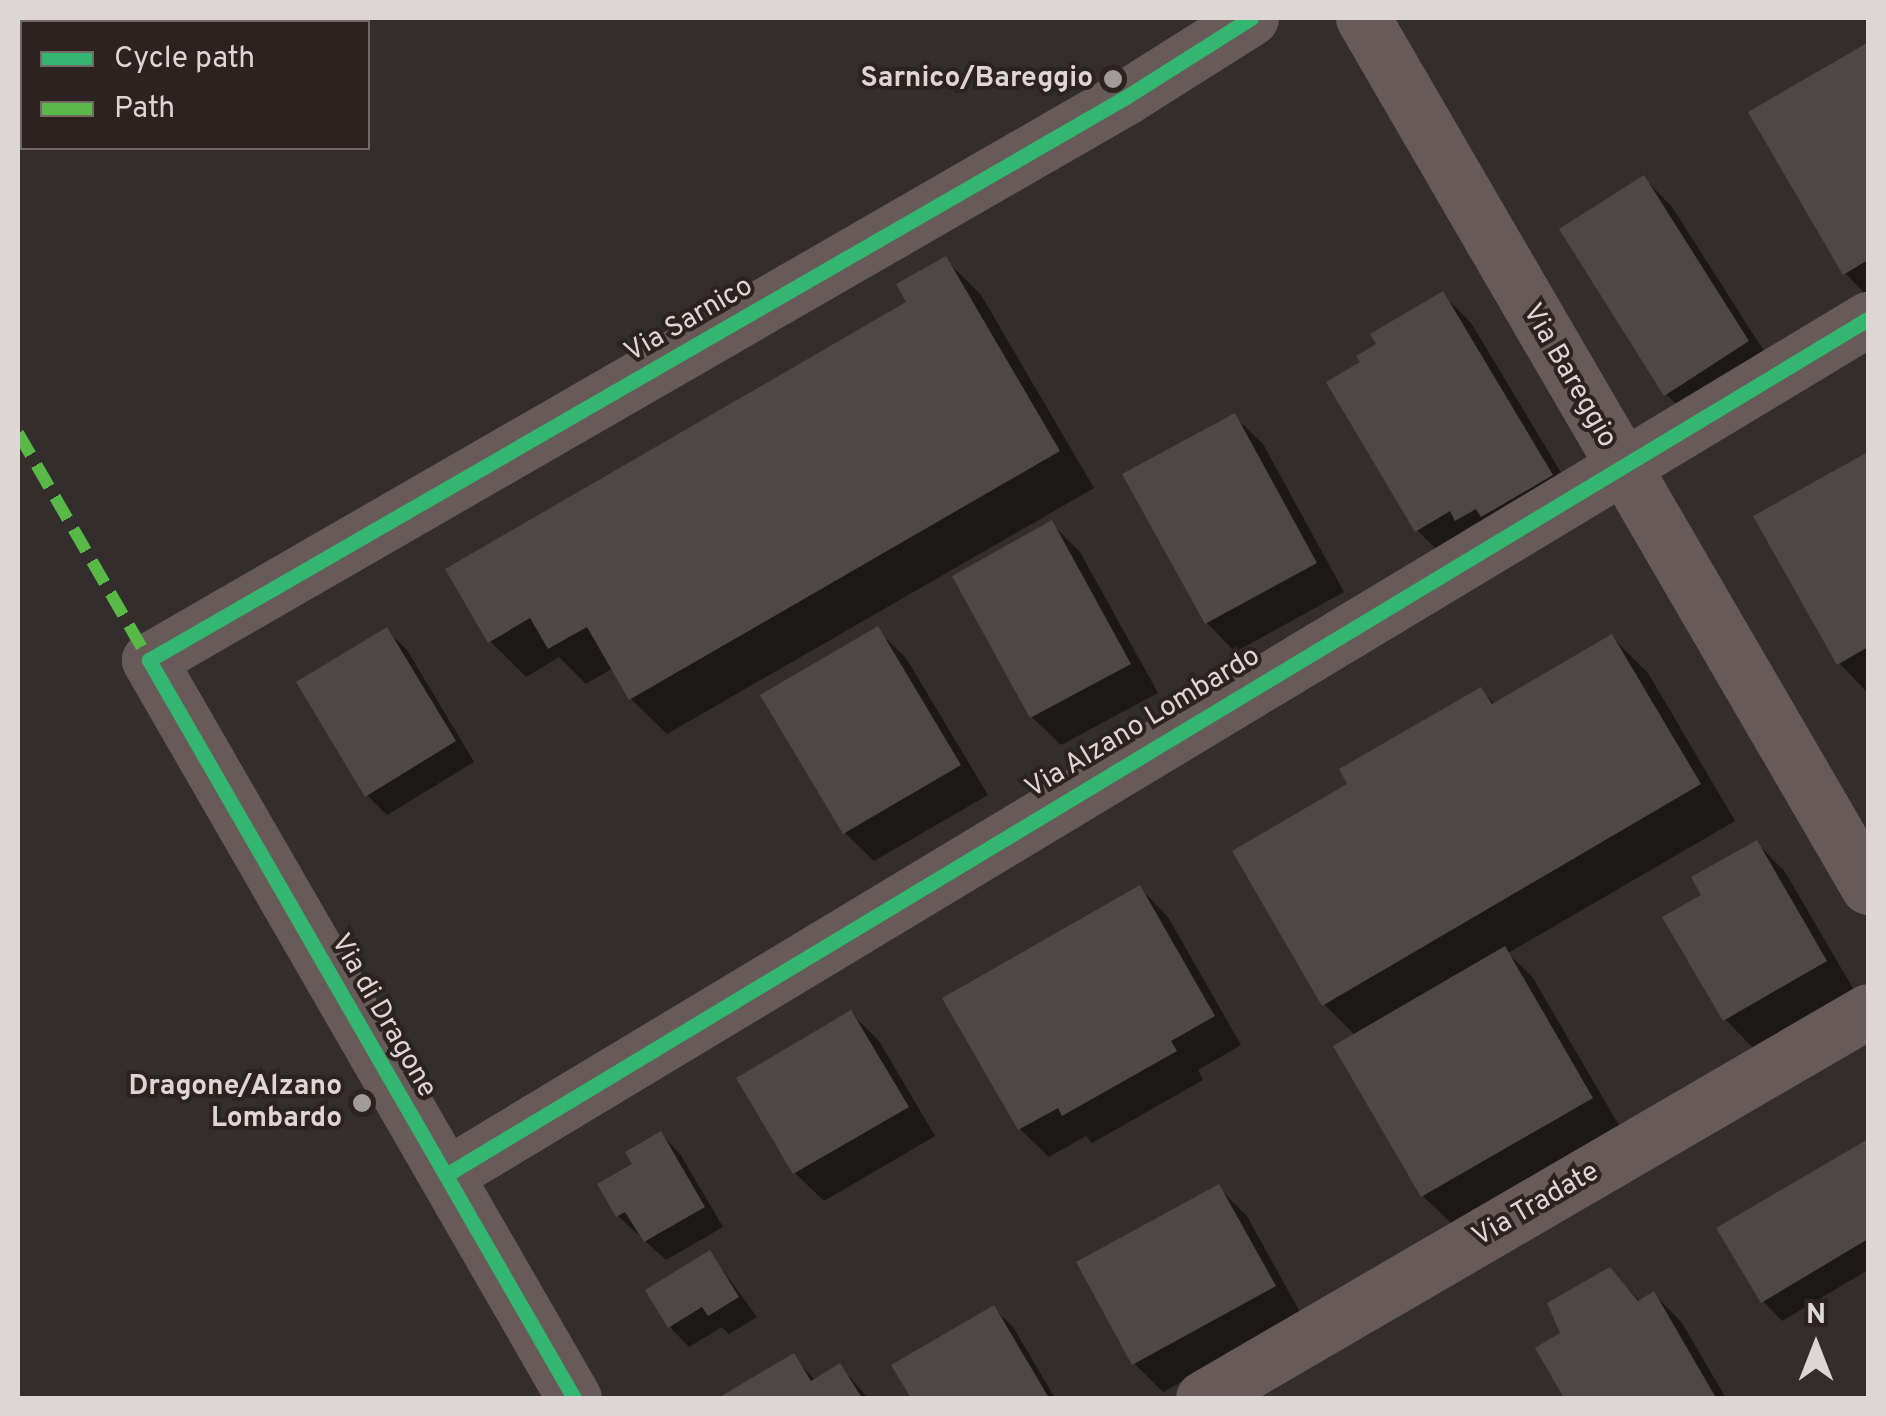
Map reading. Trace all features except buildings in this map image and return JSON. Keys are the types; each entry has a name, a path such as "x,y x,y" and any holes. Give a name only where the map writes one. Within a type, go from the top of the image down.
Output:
{"street":[{"name":"Via Sarnico","path":"149,660 1126,97 1251,18"},
{"name":"Via Bareggio","path":"1364,18 1619,464 1868,887"},
{"name":"Via Alzano Lombardo","path":"446,1175 1619,464 1868,318"},
{"name":"Via di Dragone","path":"149,660 574,1398"},
{"name":"Via Tradate","path":"1202,1398 1868,1010"}],"marked path":[{"path":"18,433 149,660"}],"cycle path":[{"path":"574,1398 149,660 1126,97 1251,18"},
{"path":"446,1175 1868,319"}],"place":[{"name":"Sarnico/Bareggio","path":"1113,79"},
{"name":"Dragone/Alzano Lombardo","path":"362,1103"}]}
